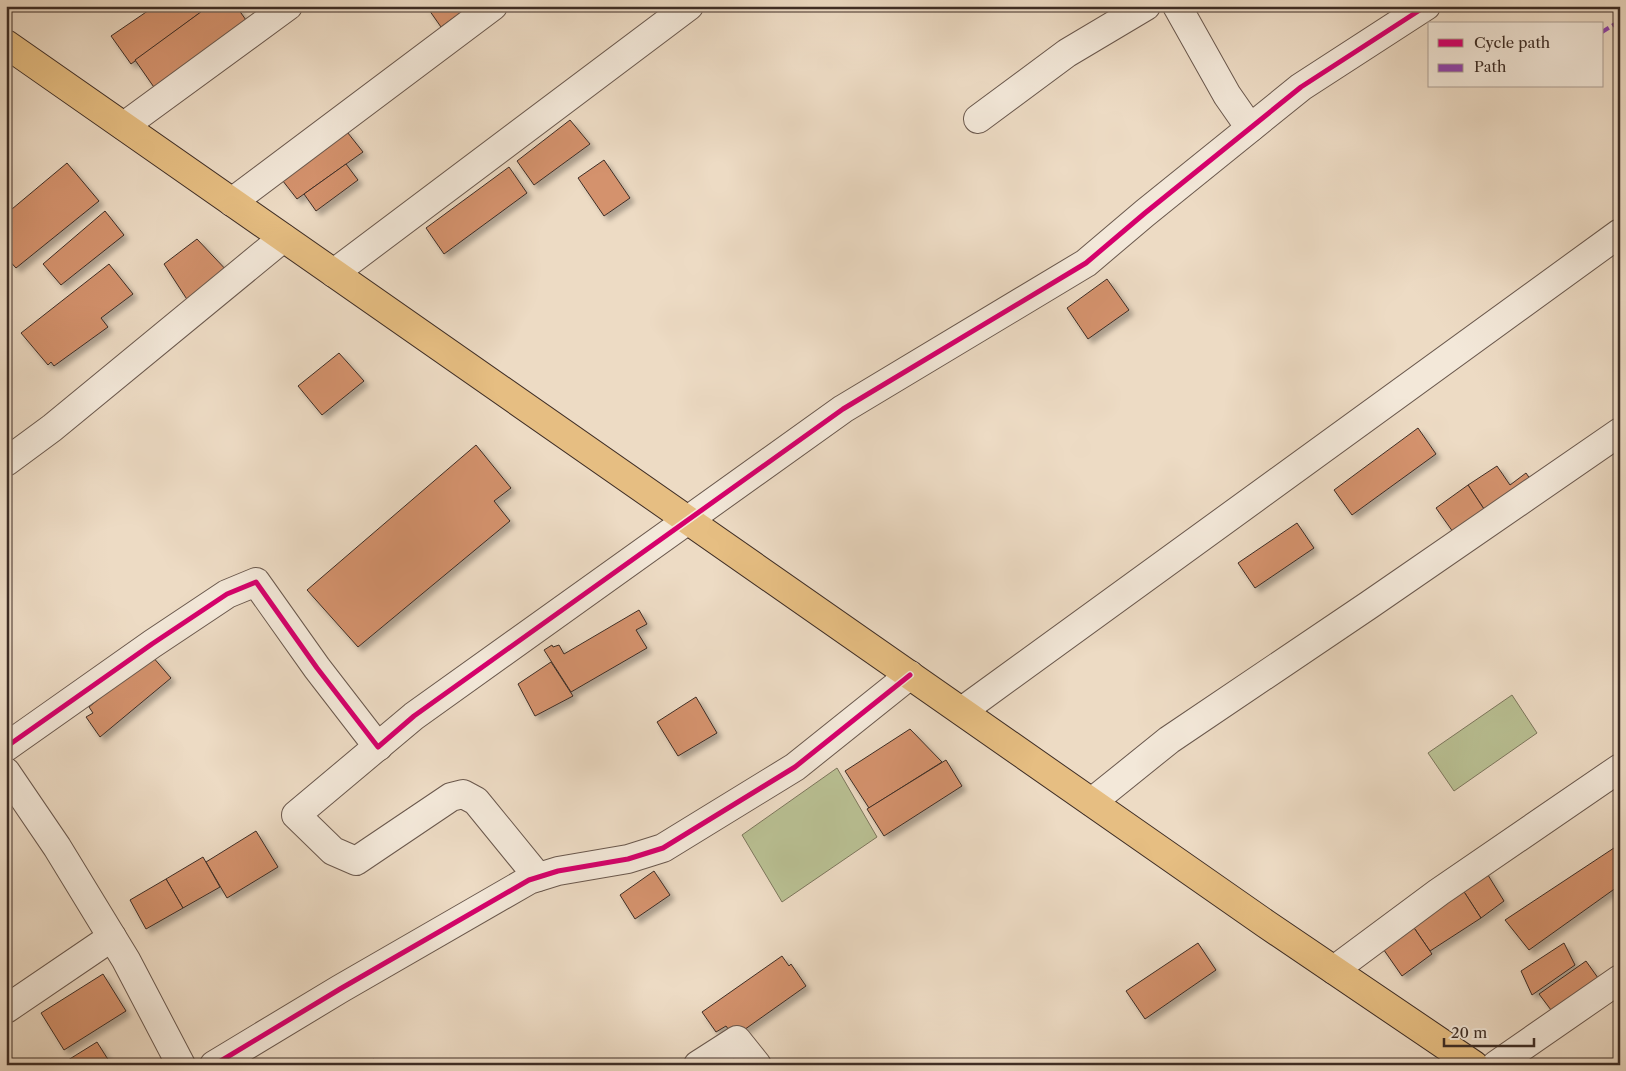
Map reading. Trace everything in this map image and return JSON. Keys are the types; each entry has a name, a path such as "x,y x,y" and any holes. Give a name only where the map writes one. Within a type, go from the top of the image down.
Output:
{"main road":[{"path":"6,44 1092,802 1474,1065"}],"street":[{"path":"124,126 288,6"},
{"path":"232,202 493,6"},
{"path":"334,273 689,6"},
{"path":"978,119 1067,53 1146,6"},
{"path":"1177,6 1227,95 1250,128"},
{"path":"538,878 476,801 463,794 451,797 356,861 333,851 296,815 414,716 843,409 1086,262 1301,87 1426,6"},
{"path":"962,711 1620,233"},
{"path":"6,462 52,428 283,238"},
{"path":"1092,802 1169,740 1370,605 1620,432"},
{"path":"6,747 152,644 227,594 256,582 317,668 378,748"},
{"path":"214,1065 340,989 529,880 558,871 628,859 663,848 795,767 910,675"},
{"path":"1334,970 1439,892 1620,768"},
{"path":"6,772 57,848 126,960 180,1065"},
{"path":"6,1009 112,937"},
{"path":"1496,1065 1620,979"},
{"path":"698,1065 737,1040 757,1065"}],"green space":[{"path":"1512,695 1537,733 1454,791 1428,753"},
{"path":"837,768 877,837 782,902 742,835"}],"building":[{"path":"155,6 209,6 131,64 111,36"},
{"path":"209,6 236,6 251,27 158,93 135,60"},
{"path":"470,6 441,27 427,7"},
{"path":"570,120 590,144 534,185 517,161"},
{"path":"344,128 363,152 297,199 279,176"},
{"path":"604,160 630,198 604,216 578,178"},
{"path":"67,163 99,201 16,268 6,257 6,214"},
{"path":"346,164 358,180 316,211 304,194"},
{"path":"509,167 527,193 444,254 426,228"},
{"path":"105,211 124,235 61,285 43,264"},
{"path":"197,239 230,274 190,304 164,264"},
{"path":"109,264 133,294 101,318 108,327 54,366 51,362 48,365 21,333"},
{"path":"1107,279 1129,310 1088,339 1067,308"},
{"path":"339,353 364,381 322,415 298,386"},
{"path":"1418,428 1436,454 1352,515 1334,490"},
{"path":"476,445 511,488 494,501 510,521 358,647 307,590"},
{"path":"1497,466 1510,485 1526,473 1535,486 1490,518 1468,485"},
{"path":"1468,485 1490,518 1458,539 1436,508"},
{"path":"1297,523 1314,548 1255,588 1238,563"},
{"path":"639,610 647,624 636,630 647,648 571,692 544,650 552,645 553,647 559,645 564,654"},
{"path":"152,656 171,678 100,737 86,717 93,713 89,707"},
{"path":"551,662 573,696 535,716 518,684"},
{"path":"696,697 717,733 678,756 657,722"},
{"path":"910,729 942,762 869,808 845,771"},
{"path":"946,760 962,786 884,836 867,809"},
{"path":"256,831 278,867 227,898 206,862"},
{"path":"1620,844 1620,885 1529,950 1505,920"},
{"path":"203,857 220,887 183,908 166,879"},
{"path":"1483,867 1504,901 1481,918 1459,884"},
{"path":"654,871 670,895 635,919 620,895"},
{"path":"166,879 183,908 146,929 130,900"},
{"path":"1459,884 1481,918 1430,951 1410,922"},
{"path":"1410,922 1432,954 1402,976 1379,943"},
{"path":"1198,943 1216,970 1145,1019 1126,991"},
{"path":"1564,943 1575,965 1532,995 1521,971"},
{"path":"782,956 789,966 791,964 806,986 734,1037 726,1026 716,1032 702,1012"},
{"path":"1586,961 1603,985 1557,1018 1539,994"},
{"path":"103,974 126,1011 64,1050 41,1013"},
{"path":"97,1042 109,1061 102,1065 60,1065"},
{"path":"374,1059 378,1065 365,1065"}],"marked path":[{"path":"1604,31 1620,21"}],"cycle path":[{"path":"6,747 152,644 227,594 256,582 317,668 378,747 414,716 843,409 1086,263 1301,87 1426,6"},
{"path":"214,1065 340,989 529,880 558,871 628,859 663,848 795,767 910,675"}]}
